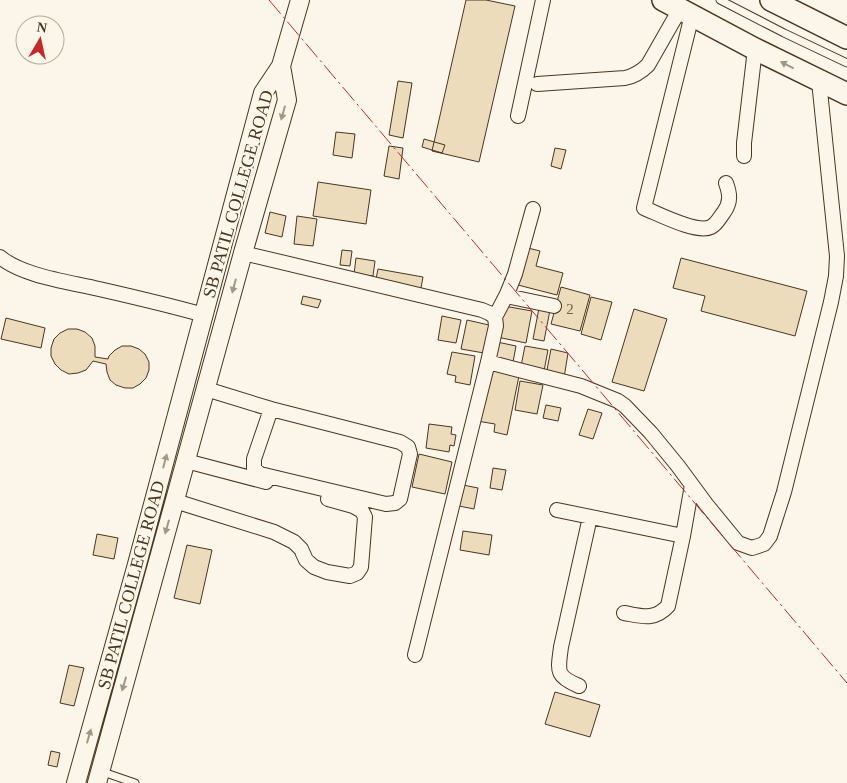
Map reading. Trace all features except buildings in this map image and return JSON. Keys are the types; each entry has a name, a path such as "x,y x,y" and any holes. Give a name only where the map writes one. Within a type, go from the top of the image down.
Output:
{"main road":[{"path":"771,0 847,38"},
{"path":"678,8 754,49 847,94"}],"street":[{"path":"281,66 300,0"},
{"path":"518,116 543,0"},
{"path":"537,84 634,76 648,64 678,8"},
{"path":"678,8 644,208 689,227 704,229 718,220 727,207 730,193 726,183"},
{"path":"744,156 754,49"},
{"name":"SB PATIL COLLEGE ROAD","path":"98,777 287,100 281,66"},
{"name":"SB PATIL COLLEGE ROAD","path":"76,783 136,568 263,93 281,66"},
{"path":"488,362 582,386 618,401 651,433 738,543 752,548 764,544 770,536 784,492 836,276 837,256 819,81"},
{"path":"415,655 488,362 496,326 496,317 515,274 533,209"},
{"path":"243,253 482,310 496,317"},
{"path":"0,257 21,269 44,276 204,314"},
{"path":"506,296 554,306"},
{"path":"206,389 271,409 400,442 408,447 410,454 400,498 395,503 386,504 260,474 254,469 254,459 271,409"},
{"path":"175,501 274,532 294,542 306,560 314,567 326,572 350,576 358,573 361,567 365,517 362,511 354,506 186,461"},
{"path":"624,613 645,617 662,613 668,606 692,485"},
{"path":"557,510 683,536"},
{"path":"579,686 562,678 559,660 590,517"}],"lane":[{"path":"720,0 847,64"},
{"path":"98,777 135,783"}],"power":[{"path":"269,0 847,683"}]}
